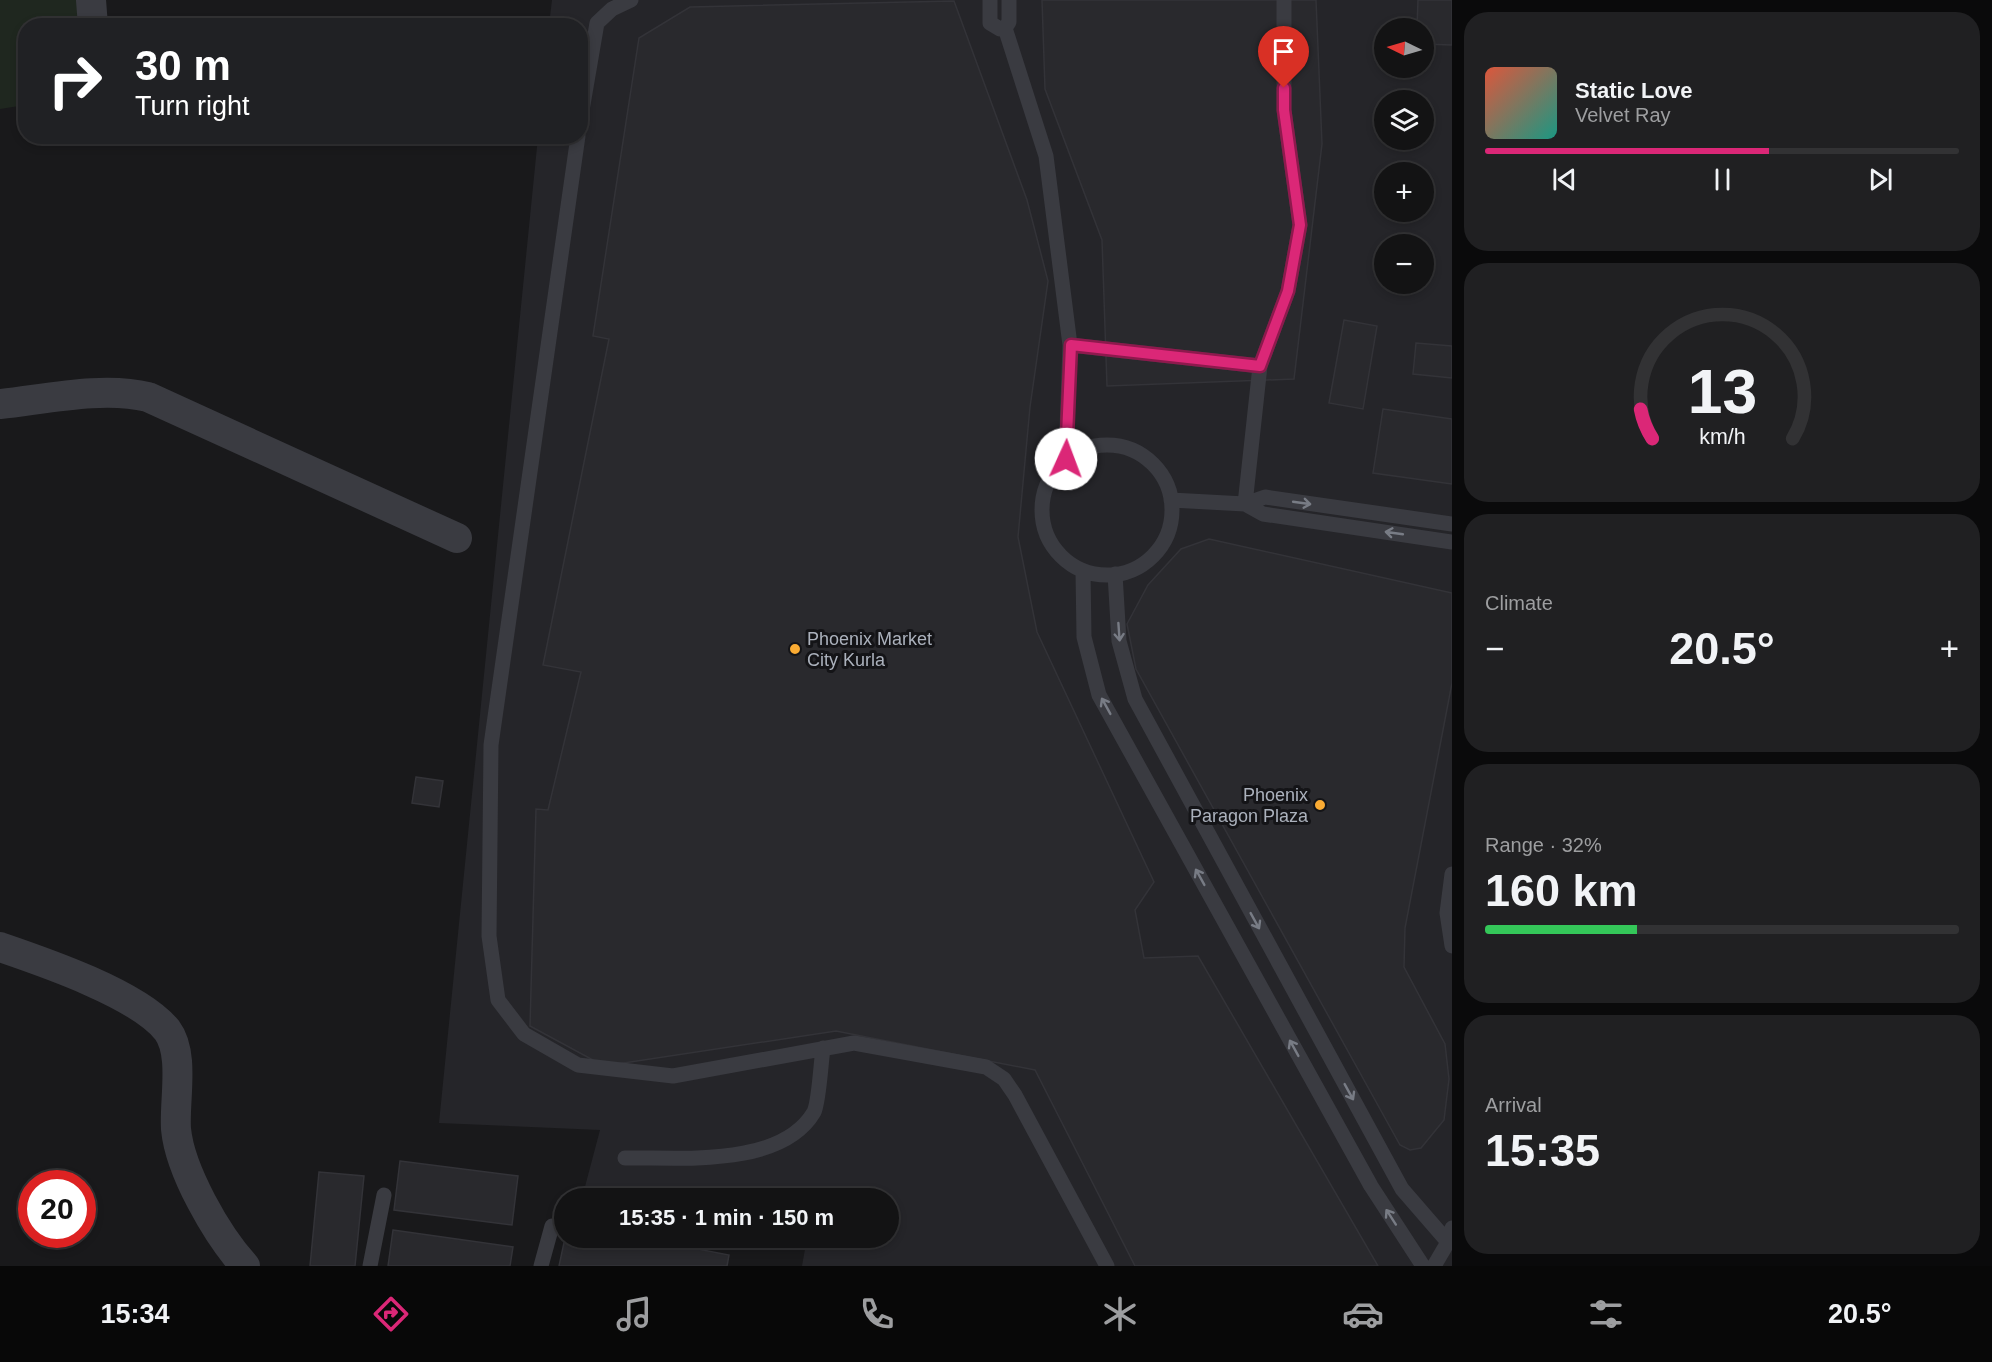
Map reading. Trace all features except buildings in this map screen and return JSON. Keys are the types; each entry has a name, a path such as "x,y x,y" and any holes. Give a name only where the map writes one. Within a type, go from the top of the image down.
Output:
{"street":[{"path":"91,0 92,18"},
{"path":"0,404 111,392 130,392 148,397 457,538"},
{"path":"0,947 44,962 130,1001 152,1016 168,1031 176,1051 176,1131 191,1180 226,1244 245,1266"}],"lane":[{"path":"588,75 597,23 612,9 631,0"},
{"path":"990,0 990,23 1000,29 1005,28"},
{"path":"1005,28 1009,22 1009,0"},
{"path":"1245,504 1260,366 1288,291 1300,225 1284,110 1284,0"},
{"path":"1005,28 1046,156 1071,345 1066,459"},
{"path":"577,144 491,745 489,936 498,1000 524,1034 578,1065 673,1076 854,1043 986,1067 1004,1079 1015,1095 1107,1266"},
{"path":"1071,345 1260,366"},
{"path":"1108,444 1130,448 1145,457 1158,469 1167,484 1171,500 1170,523 1162,544 1147,561 1128,572 1105,575 1083,571 1066,561 1053,547 1044,529 1044,490 1053,473 1066,459 1086,448 1108,444"},
{"path":"1171,500 1245,504 1265,497 1452,524"},
{"path":"1245,504 1263,514 1452,542"},
{"path":"1083,571 1084,637 1099,695 1371,1186 1423,1266"},
{"path":"1115,574 1119,641 1135,699 1402,1189 1451,1237 1434,1266"},
{"path":"1452,874 1447,913 1452,946"},
{"path":"625,1158 721,1157 769,1148 795,1134 815,1111 823,1048"},
{"path":"370,1266 384,1195"},
{"path":"541,1266 552,1226"}],"shaded area":[{"path":"0,0 79,0 80,18 18,18 18,106 0,109"},
{"path":"552,0 1452,0 1452,1266 802,1266 805,1248 899,1248 899,1188 585,1188 600,1130 439,1123 537,144 588,144 588,18 550,18"}],"place":[{"name":"Phoenix Market City Kurla","path":"795,649"},
{"name":"Phoenix Paragon Plaza","path":"1320,805"}],"route":[{"path":"1066,459 1071,345 1260,366 1288,291 1300,225 1284,110 1284,88"}]}
